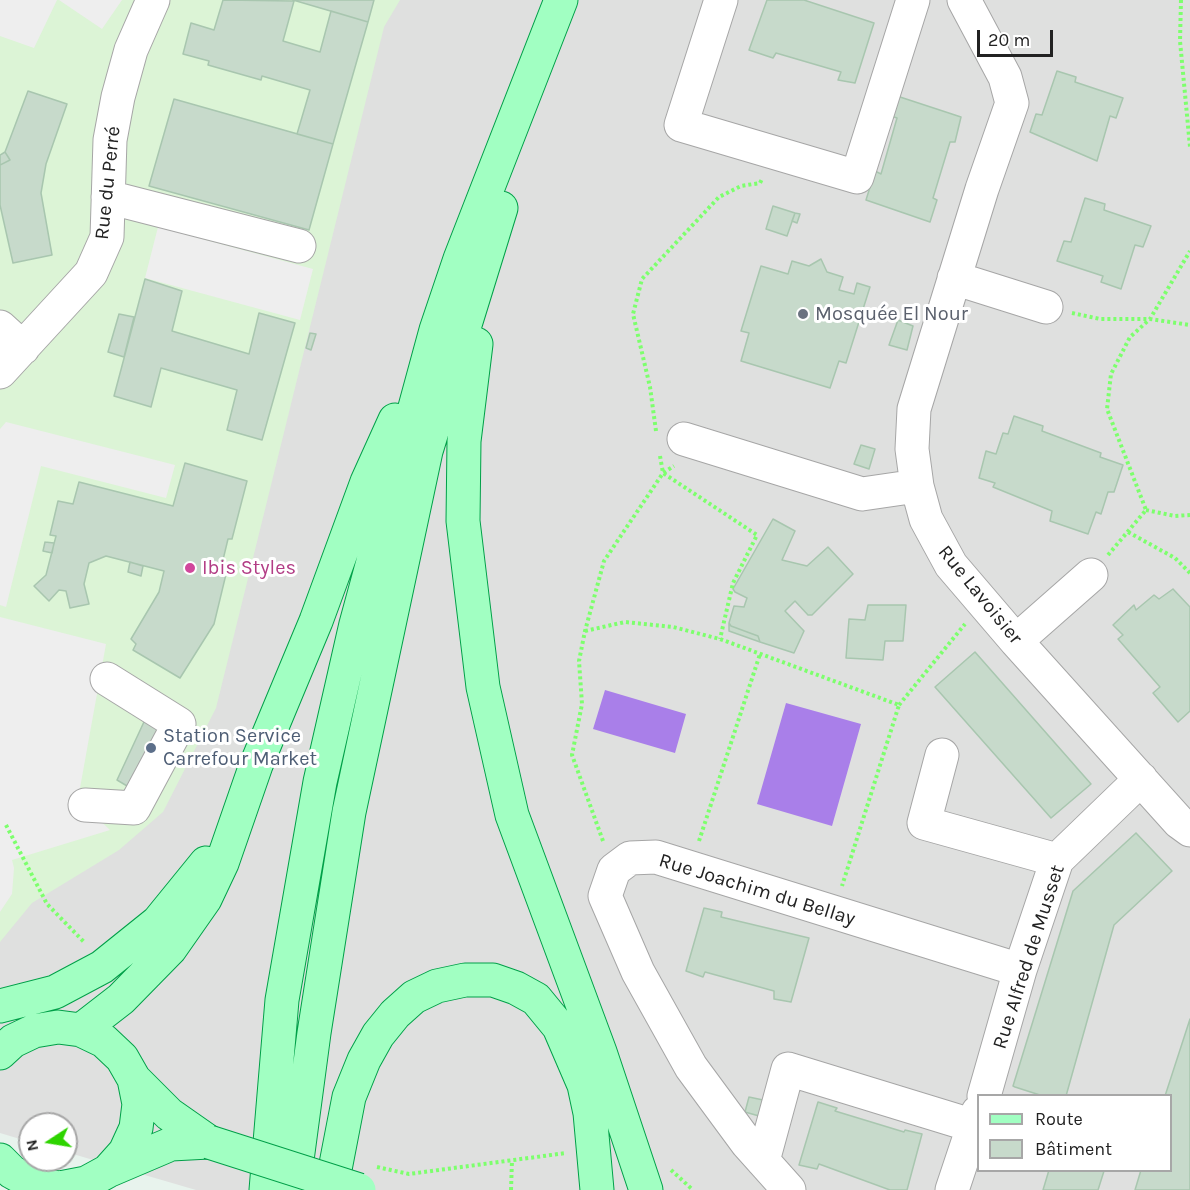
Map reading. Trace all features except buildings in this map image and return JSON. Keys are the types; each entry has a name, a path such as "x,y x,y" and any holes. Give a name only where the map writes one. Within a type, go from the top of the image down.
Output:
{"main road":[{"path":"266,1190 282,1000 320,782 356,624 436,330 460,259 561,0"},
{"path":"294,1190 314,1033 348,812 426,451 504,199 582,0"},
{"path":"504,199 474,351 464,441 463,521 483,687 512,815 600,1052 646,1190"},
{"path":"81,1030 121,999 186,930 222,862 256,765 316,621 367,482 436,330"},
{"path":"0,1006 55,992 102,968 132,945 158,922 234,826"},
{"path":"331,1190 349,1097 364,1060 378,1035 395,1014 414,998 437,986 465,980 493,980 516,987 536,999 559,1027 584,1084 594,1144 597,1190"},
{"path":"4,1047 42,1029 58,1027 81,1030 104,1041 122,1058 134,1079 169,1114 209,1142"},
{"path":"108,1171 126,1152 136,1128 139,1104 134,1079"},
{"path":"0,1160 12,1172 34,1184 61,1189 86,1183 171,1144 209,1142 363,1177"}],"street":[{"name":"Rue du Perré","path":"0,372 11,337 91,273 107,237 110,140 118,97 131,50 153,0"},
{"path":"721,0 681,125 857,177 913,0"},
{"name":"Rue Lavoisier","path":"964,0 1005,77 1012,103 954,278 914,409 912,449 916,486 926,519 951,565 1016,641 1190,830"},
{"path":"108,197 299,246"},
{"path":"954,278 1046,308"},
{"path":"667,444 862,494 916,486"},
{"path":"1016,641 1091,575"},
{"path":"85,804 134,808 179,724 106,679"},
{"path":"942,755 924,823 1056,860"},
{"name":"Rue Alfred de Musset","path":"984,1094 1020,970 1056,860 1141,779"},
{"name":"Rue Joachim du Bellay","path":"614,870 630,858 656,857 1020,970"},
{"path":"614,870 605,896 638,972 691,1067 789,1190"},
{"path":"764,1161 788,1069 977,1111"},
{"name":"Rue Alfred de Musset","path":"952,1190 977,1117"}],"path":[{"path":"1181,0 1180,42 1190,147"},
{"path":"663,473 673,469 633,314 642,279 719,197 741,186 760,183 770,152"},
{"path":"1146,510 1107,409 1111,374 1130,337 1150,319 1190,251"},
{"path":"1046,308 1100,319 1150,319 1190,325"},
{"path":"614,870 572,755 582,704 579,661 604,561 663,473 667,444"},
{"path":"663,473 757,535 732,583 720,639"},
{"path":"1146,510 1175,516 1190,515"},
{"path":"1091,575 1146,510"},
{"path":"1128,532 1175,558 1190,573"},
{"path":"833,912 899,705 982,603"},
{"path":"585,631 625,622 673,627 720,639 899,705"},
{"path":"691,868 760,654"},
{"path":"6,825 47,904 88,946"},
{"path":"363,1177 409,1174 572,1152"},
{"path":"511,1190 512,1160"}],"shaded area":[{"path":"0,0 1190,0 1190,1190 196,1190 78,1156 78,1112 18,1112 18,1138 0,1133"},
{"path":"0,0 400,0 384,27 216,708 163,812 119,850 32,903 0,942"},
{"path":"0,0 57,0 34,48 0,36"},
{"path":"59,0 122,0 102,29"},
{"path":"158,227 313,269 300,320 145,278"},
{"path":"6,422 175,465 166,498 41,466 6,607 0,605 0,429"},
{"path":"0,617 106,644 78,799 110,830 12,860 14,868 12,894 0,912"},
{"path":"605,690 686,714 675,753 593,729"},
{"path":"786,703 861,724 832,826 757,804"}],"place":[{"name":"Mosquée El Nour","path":"803,314"},
{"name":"Ibis Styles","path":"190,568"},
{"name":"Station Service Carrefour Market","path":"151,748"}]}
